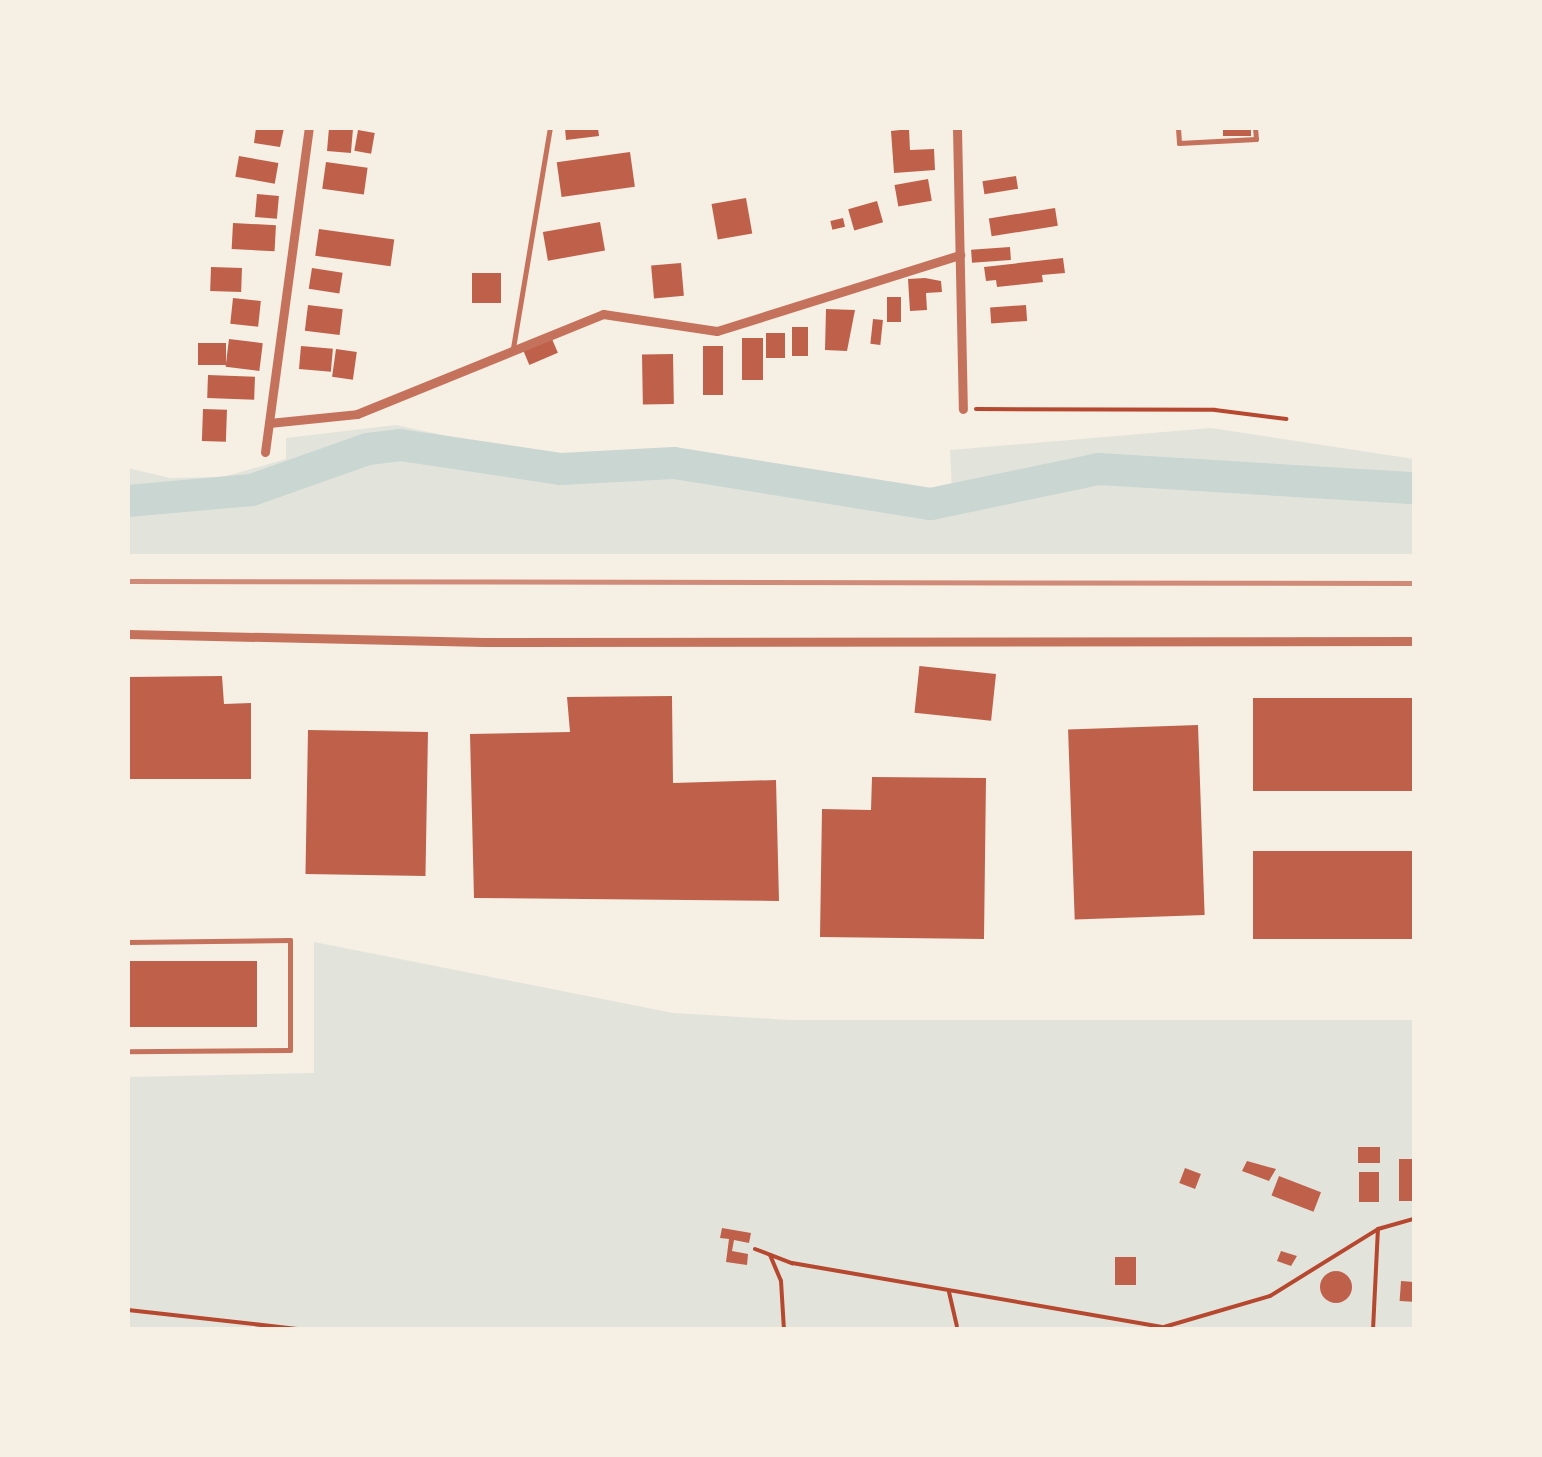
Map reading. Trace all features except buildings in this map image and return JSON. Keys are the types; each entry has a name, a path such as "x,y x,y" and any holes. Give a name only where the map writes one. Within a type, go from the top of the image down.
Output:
{"street":[{"path":"265,452 309,128"},
{"path":"956,128 963,409"},
{"path":"269,423 357,414 603,314 717,331 960,255"},
{"path":"128,634 484,642 1414,641"}],"lane":[{"path":"513,348 550,128"},
{"path":"1178,128 1178,143 1256,139 1256,128"},
{"path":"1215,128 1216,140"},
{"path":"128,942 290,940 290,1050 128,1051"}],"path":[{"path":"963,409 1215,410 1286,419"},
{"path":"1142,1326 1205,1320 1270,1296 1378,1229 1414,1219"},
{"path":"1372,1330 1378,1229"},
{"path":"755,1249 949,1296 1152,1330"},
{"path":"770,1254 781,1280 784,1330"},
{"path":"949,1296 957,1326"},
{"path":"128,1310 306,1330"}],"shaded area":[{"path":"396,425 554,459 712,457 914,493 952,493 950,450 1211,428 1414,459 1414,554 128,554 128,468 170,478 223,477 286,459 286,438"},
{"path":"314,942 673,1013 790,1020 1414,1020 1414,1329 128,1330 128,1077 314,1073"}],"waterway":[{"path":"128,501 252,490 368,449 400,445 561,469 674,463 931,504 1099,469 1414,488"},
{"path":"128,487 155,499"}],"railway":[{"path":"128,581 1414,583"}]}
